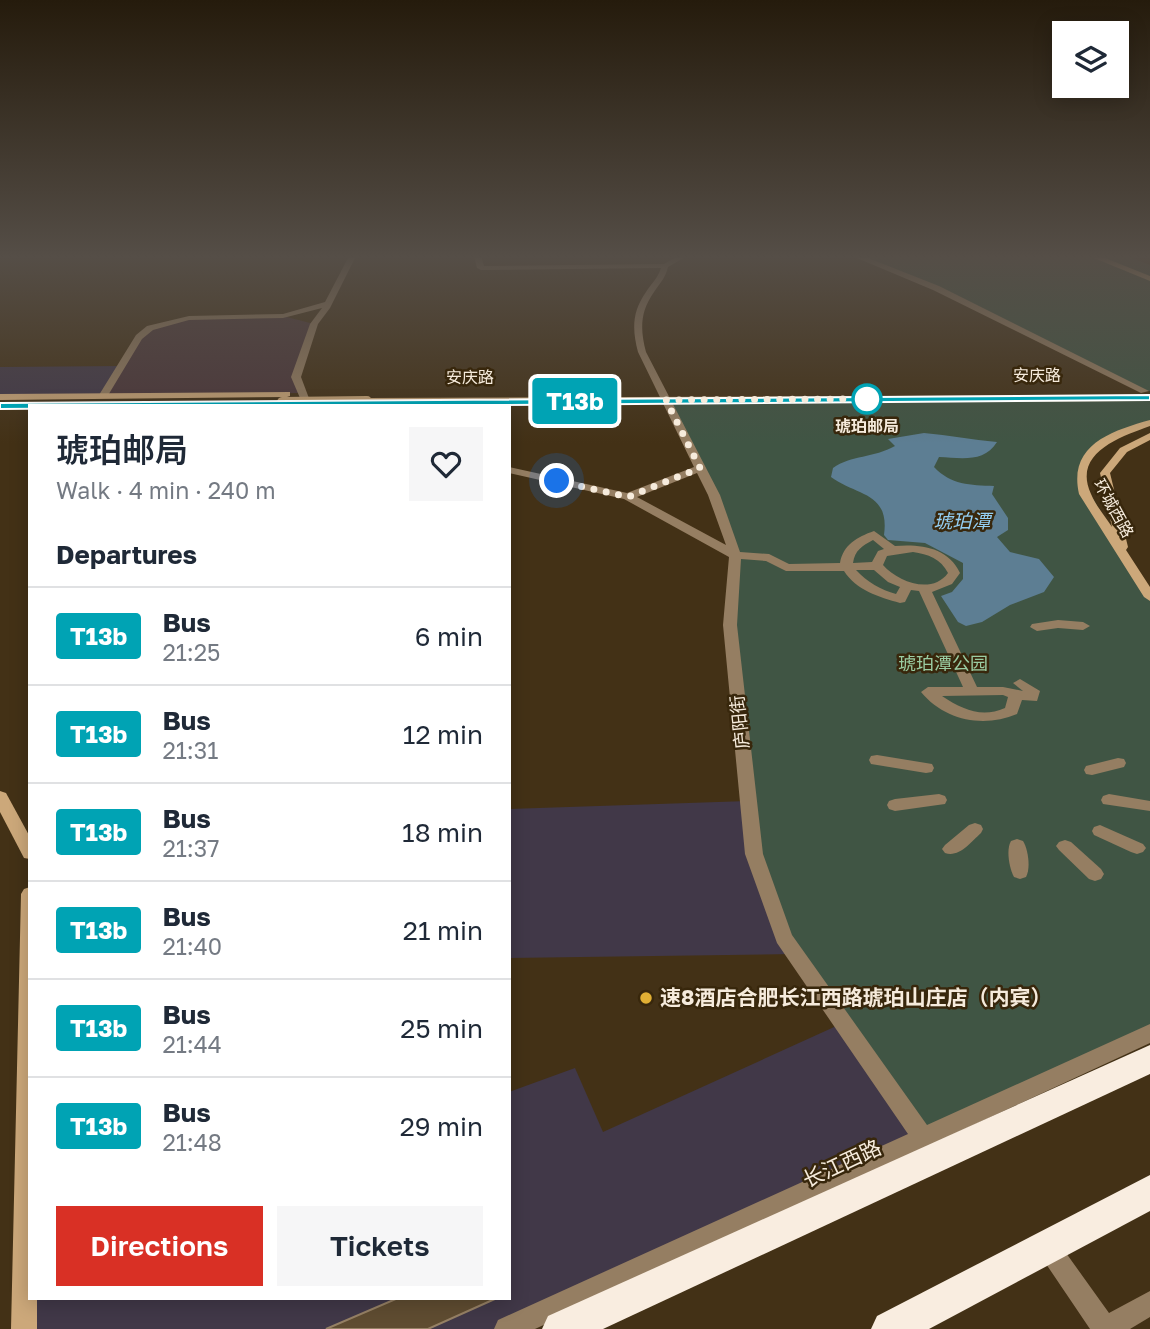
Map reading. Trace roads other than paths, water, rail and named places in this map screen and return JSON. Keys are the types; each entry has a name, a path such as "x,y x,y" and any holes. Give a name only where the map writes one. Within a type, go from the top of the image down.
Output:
{"highway":[{"name":"长江西路","path":"561,1329 929,1147 1150,1059"},
{"path":"890,1329 1150,1192"}],"main road":[{"name":"安庆路","path":"71,404 369,397 1148,393"},
{"name":"安庆路","path":"0,397 284,398"},
{"name":"安庆路","path":"0,406 28,405"},
{"name":"环城西路","path":"1150,423 1101,444 1088,455 1080,468 1081,485 1150,597"},
{"path":"1126,562 1105,473 1114,456 1134,442 1150,436"},
{"path":"0,797 28,849"},
{"path":"24,1329 28,1039"}],"street":[{"path":"104,396 139,337 150,328 189,318"},
{"path":"291,318 314,324"},
{"path":"308,404 296,377 318,318"},
{"name":"庐阳街","path":"637,318 642,352 714,495 735,555 730,625 754,854 783,938 929,1147"},
{"path":"997,318 1148,393"},
{"path":"628,497 700,468"},
{"path":"511,470 628,497 735,555 769,558 786,567 847,566 925,550 946,560 954,573 945,584 923,587 891,579 871,590"},
{"path":"884,557 854,545 848,553 847,566 856,579 871,590 900,600 908,585"},
{"path":"884,557 891,579"},
{"path":"923,587 972,691"},
{"path":"1037,627 1058,624 1083,626"},
{"path":"1018,689 1012,710 990,723 947,709 928,692 972,691 1003,691 1018,689"},
{"path":"877,760 926,768"},
{"path":"1092,770 1118,764"},
{"path":"895,805 939,800"},
{"path":"1109,800 1146,806"},
{"path":"951,849 975,829"},
{"path":"1100,831 1137,848"},
{"path":"1017,845 1020,872"},
{"path":"1065,846 1095,874"},
{"path":"507,1329 929,1147 1150,1033"},
{"path":"1047,1246 1106,1329 1150,1303"}],"water":[{"name":"琥珀潭","path":"924,433 997,442 992,449 979,456 939,457 934,467 954,481 994,486 992,494 1008,518 1008,530 997,537 1010,552 1039,559 1054,577 1044,592 1010,605 982,622 966,626 958,622 941,596 952,592 963,579 963,563 925,543 888,540 884,535 885,521 882,510 877,503 831,477 833,468 840,464 895,446 888,439"}],"place":[{"name":"琥珀邮局","path":"867,399"},
{"name":"速8酒店合肥长江西路琥珀山庄店（内宾）","path":"646,998"}],"park label":[{"name":"琥珀潭公园","path":"943,664"}]}
